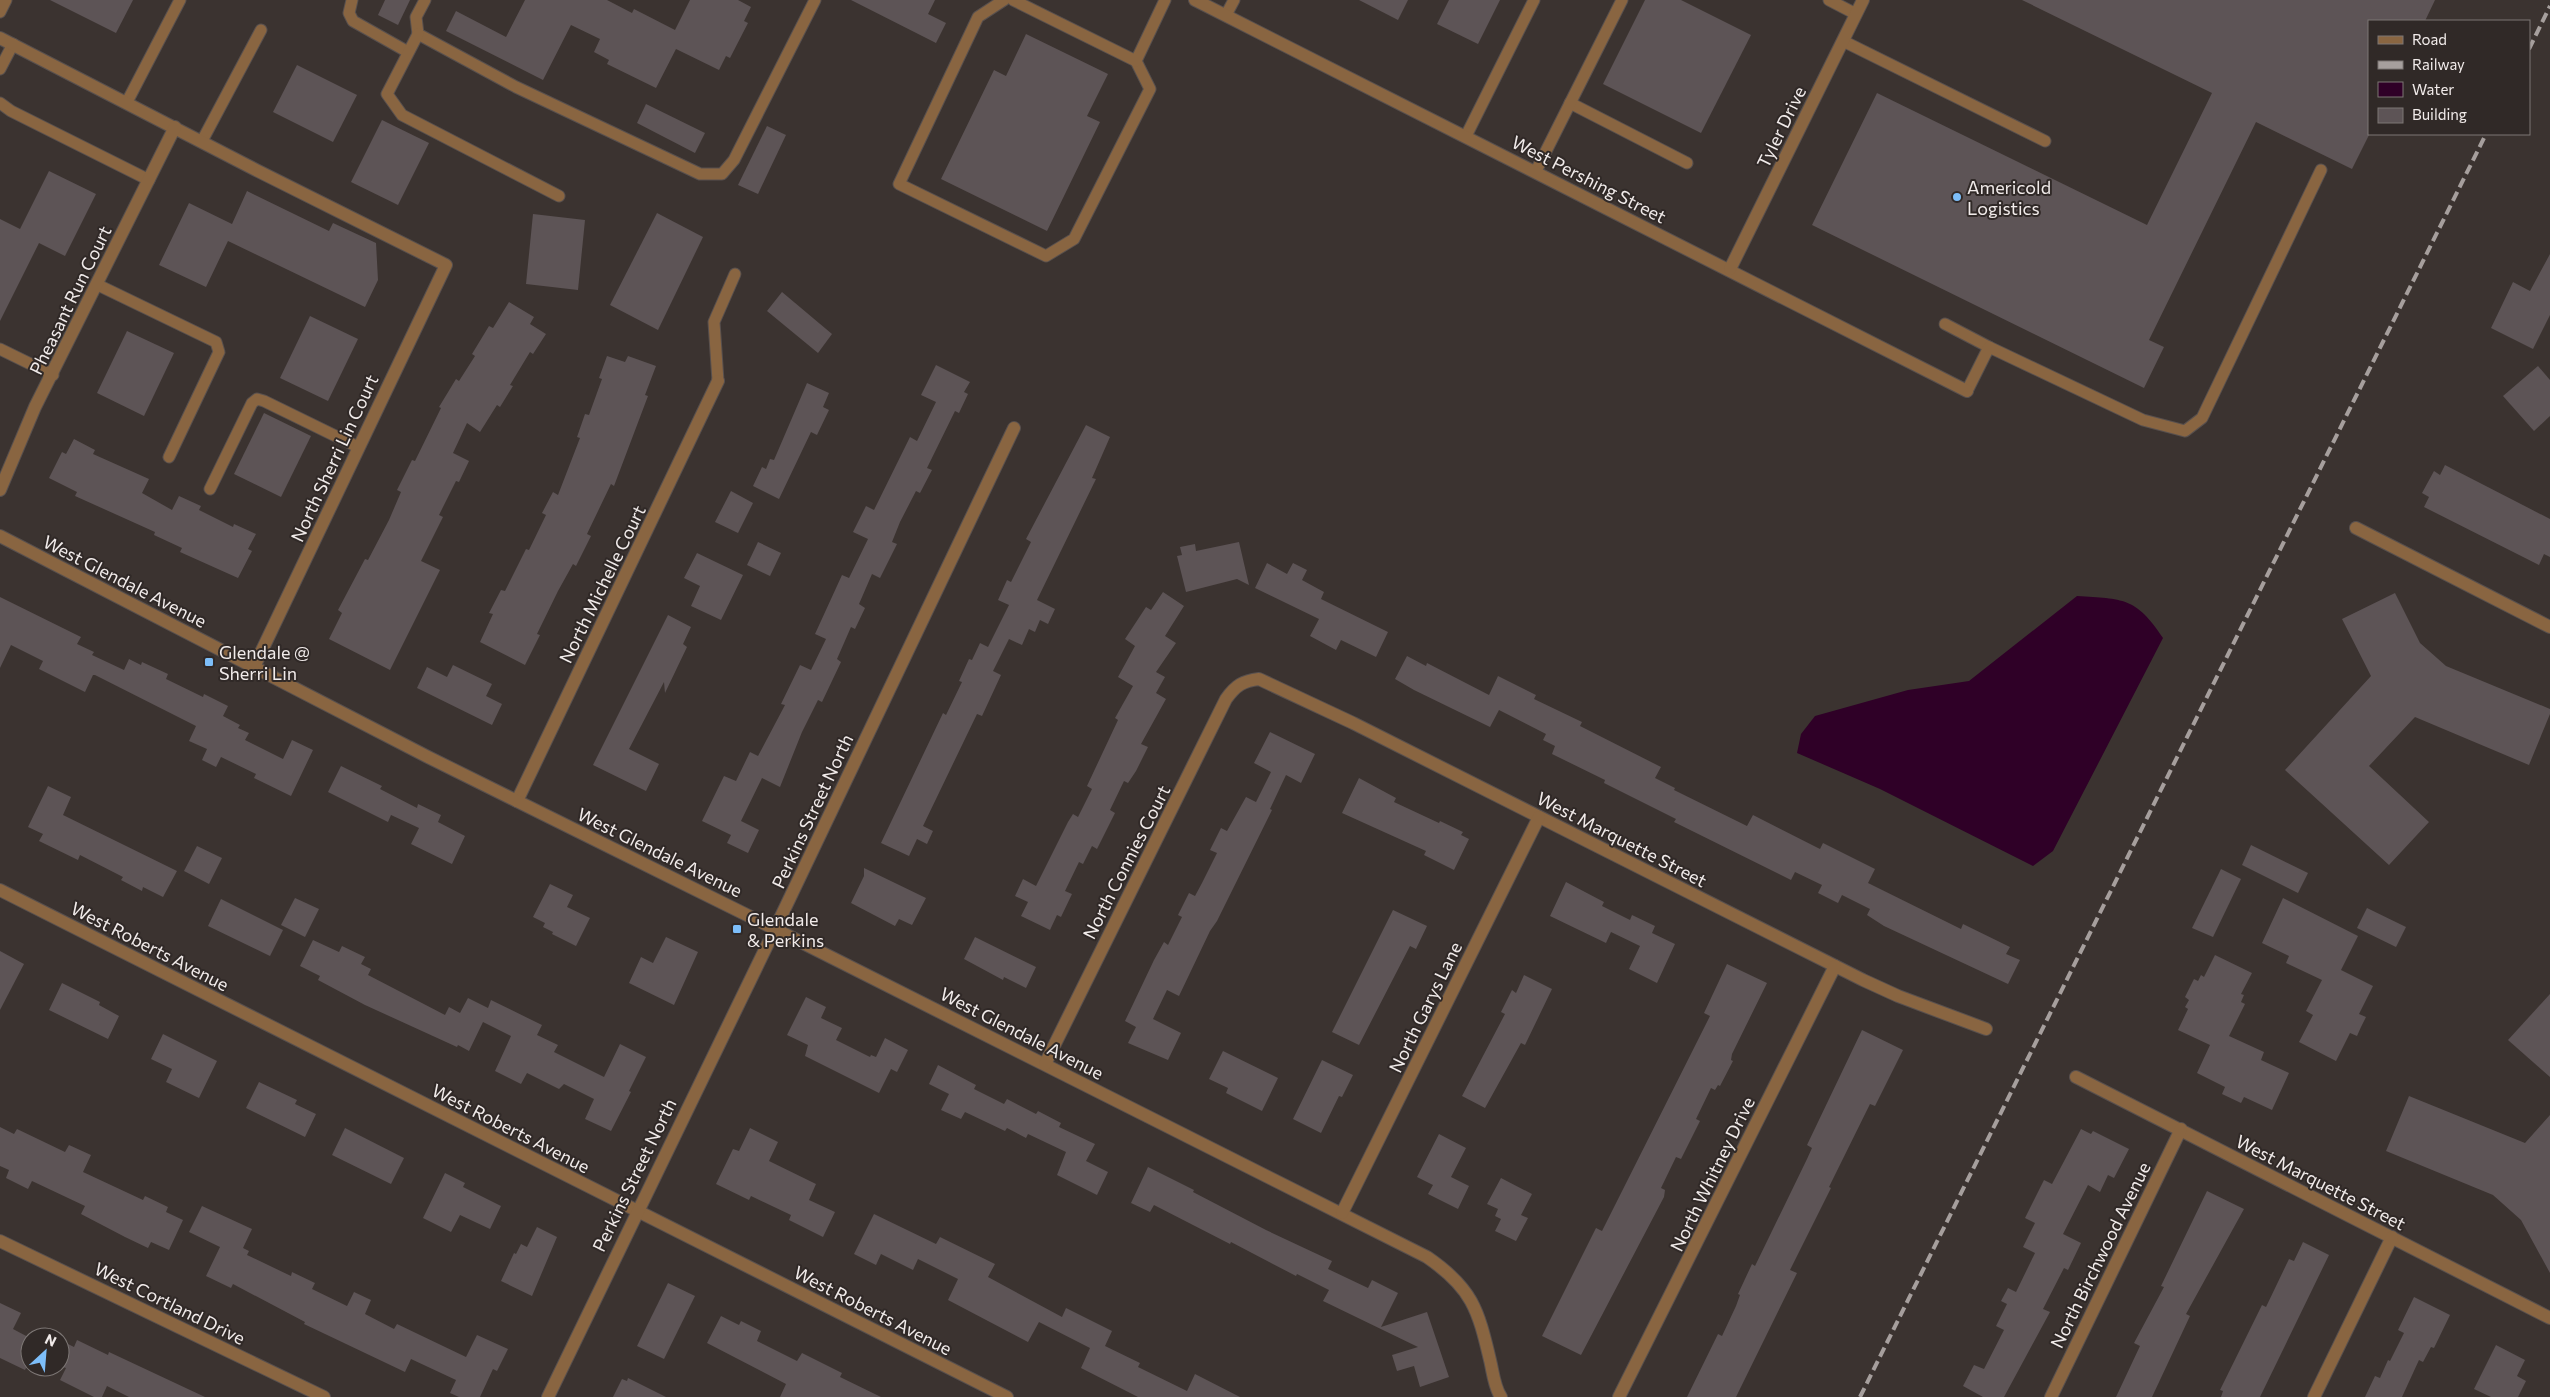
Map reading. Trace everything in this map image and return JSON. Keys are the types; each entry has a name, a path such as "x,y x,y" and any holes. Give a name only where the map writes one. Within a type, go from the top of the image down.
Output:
{"street":[{"name":"West Pershing Street","path":"1195,0 1967,390"},
{"name":"Tyler Drive","path":"1730,269 1863,0"},
{"path":"0,38 202,141"},
{"name":"Pheasant Run Court","path":"0,490 36,407 176,127"},
{"name":"North Sherri Lin Court","path":"202,141 446,265 254,667"},
{"name":"North Michelle Court","path":"517,801 718,381"},
{"name":"Perkins Street North","path":"548,1397 636,1211 775,929 1014,428"},
{"path":"2356,528 2550,627"},
{"name":"West Glendale Avenue","path":"0,536 517,801 1427,1257 1458,1282 1472,1300 1480,1320 1501,1397"},
{"name":"West Marquette Street","path":"1244,681 1259,679 1276,686 1835,966 1898,996 1986,1029"},
{"name":"North Connies Court","path":"1045,1064 1226,699 1234,688 1244,681"},
{"name":"North Garys Lane","path":"1342,1213 1538,817"},
{"name":"West Roberts Avenue","path":"0,890 1007,1397"},
{"name":"North Whitney Drive","path":"1619,1397 1835,966"},
{"name":"West Marquette Street","path":"2076,1077 2550,1318"},
{"name":"North Birchwood Avenue","path":"2051,1397 2181,1130"},
{"path":"2314,1397 2392,1237"},
{"name":"West Cortland Drive","path":"0,1241 324,1397"}],"lane":[{"path":"0,12 6,0"},
{"path":"127,102 180,0"},
{"path":"352,0 349,12 353,21 408,52"},
{"path":"425,0 416,17 418,34 387,94 402,115 559,196"},
{"path":"418,34 516,87 700,174 722,174 734,160 816,0"},
{"path":"1004,0 978,17 898,184 1046,256 1074,239 1150,89 1136,61 1013,0"},
{"path":"1136,61 1166,0"},
{"path":"1226,16 1234,0"},
{"path":"1466,136 1534,0"},
{"path":"1536,172 1622,0"},
{"path":"1829,0 1856,14"},
{"path":"202,141 260,30"},
{"path":"1843,41 2045,141"},
{"path":"0,69 12,44"},
{"path":"0,103 11,111 149,180"},
{"path":"1570,103 1687,163"},
{"path":"1945,324 2143,420 2185,431 2202,418 2321,170"},
{"path":"718,381 714,322 735,274"},
{"path":"98,285 216,342 219,346 218,352 169,457"},
{"path":"1967,390 1989,347"},
{"path":"0,349 53,375"},
{"path":"210,489 252,403 257,399 358,446"}],"water":[{"path":"2077,596 2117,600 2136,607 2145,615 2163,638 2053,851 2033,866 1880,789 1797,753 1801,734 1815,716 1908,690 1969,681"}],"building":[{"path":"50,0 133,0 116,33"},
{"path":"385,0 410,0 398,25 378,15"},
{"path":"525,0 607,0 632,13 634,9 675,30 690,0 738,0 751,7 744,21 748,23 730,58 726,56 719,70 676,49 656,88 607,64 609,60 594,52 600,39 571,25 543,80 446,31 456,11 506,37"},
{"path":"851,0 935,0 928,14 946,23 936,43"},
{"path":"1359,0 1408,0 1398,20"},
{"path":"1449,0 1500,0 1478,44 1437,24"},
{"path":"1645,0 1681,0 1751,35 1701,133 1603,84"},
{"name":"Americold Logistics","path":"2022,0 2435,0 2425,20 2368,20 2369,135 2352,169 2256,122 2149,340 2164,347 2144,388 1812,225 1877,93 2147,225 2212,93"},
{"path":"1026,34 1108,74 1087,116 1100,122 1047,231 941,179 994,70 1006,76"},
{"path":"297,65 357,95 333,142 273,112"},
{"path":"646,104 705,133 695,153 637,123"},
{"path":"382,120 429,143 398,205 351,182"},
{"path":"767,126 786,135 758,194 738,185"},
{"path":"49,171 96,194 65,256 39,243 0,321 0,219 20,229"},
{"path":"247,191 329,231 333,223 376,243 378,280 365,307 228,241 206,287 159,265 189,203 232,224"},
{"path":"657,213 703,237 658,330 610,305"},
{"path":"533,214 585,220 578,290 526,284"},
{"path":"2550,254 2550,315 2533,349 2491,328 2513,282 2530,291"},
{"path":"782,292 832,334 818,353 767,311"},
{"path":"509,302 534,317 530,324 546,334 533,354 530,352 510,385 513,386 500,407 497,405 480,432 467,423 453,453 469,461 459,482 456,481 439,515 443,517 421,561 440,570 390,670 329,639 342,613 338,610 365,559 368,560 389,520 401,492 397,490 412,460 415,461 441,408 439,407 456,379 459,381 475,356 472,354 489,326 493,328"},
{"path":"310,316 358,339 328,401 280,378"},
{"path":"127,331 174,353 144,416 97,393"},
{"path":"607,356 625,362 628,356 656,366 645,395 648,396 614,486 611,484 587,534 591,536 576,566 573,564 558,591 537,634 540,635 525,665 480,642 493,614 489,613 501,590 505,591 526,549 529,550 546,515 542,513 553,492 558,495 580,438 577,437 585,414 589,415 602,379 599,378"},
{"path":"936,365 970,382 964,392 968,394 959,413 955,411 927,468 932,470 920,493 916,491 900,522 892,542 897,544 880,578 872,574 859,604 865,608 855,629 851,627 837,659 841,662 822,702 818,700 802,732 780,787 762,778 741,821 759,830 748,853 727,843 731,835 702,821 724,776 736,781 750,752 758,756 785,705 781,704 800,665 811,670 826,639 815,634 842,575 849,578 868,539 853,532 866,506 874,510 910,437 917,441 936,402 921,395"},
{"path":"2538,366 2550,380 2550,416 2534,431 2503,396"},
{"path":"807,383 829,393 823,407 829,410 817,435 811,432 779,499 753,486 762,467 766,469 770,459 774,460"},
{"path":"264,413 311,436 281,497 234,474"},
{"path":"1086,425 1110,437 1092,478 1096,479 1037,600 1055,609 1048,624 1040,620 1035,632 1029,629 1022,645 1009,639 993,671 1001,675 982,716 977,714 923,826 933,831 927,844 917,839 909,856 881,843 943,713 946,715 962,682 959,681 969,659 972,660 980,643 988,647 1009,605 998,600 1007,580 1011,582 1031,542 1026,539"},
{"path":"74,439 95,450 93,454 149,479 142,493 172,510 179,496 201,506 199,510 233,527 234,524 256,534 248,549 252,551 238,578 180,552 182,548 154,535 155,532 75,496 77,492 49,478 62,452 66,454"},
{"path":"2445,465 2550,519 2550,557 2544,554 2539,565 2424,507 2429,497 2422,493 2434,471 2440,475"},
{"path":"731,491 753,503 738,533 715,522"},
{"path":"758,542 781,553 770,576 747,565"},
{"path":"1239,542 1249,585 1237,579 1186,592 1177,556 1182,555 1180,547 1195,544 1196,551"},
{"path":"697,553 743,575 721,620 691,606 700,586 684,578"},
{"path":"1267,563 1287,574 1293,563 1307,570 1302,580 1324,592 1321,599 1388,632 1376,657 1341,640 1336,650 1310,636 1319,619 1255,588"},
{"path":"1163,592 1184,606 1165,636 1176,643 1156,672 1165,677 1156,693 1166,699 1141,744 1148,747 1136,771 1128,783 1124,781 1110,810 1115,813 1097,849 1092,846 1083,864 1079,862 1065,891 1072,894 1061,917 1057,915 1050,930 1021,916 1028,902 1015,896 1023,879 1036,886 1068,822 1073,814 1078,817 1092,789 1087,786 1118,720 1115,718 1133,686 1118,677 1135,646 1125,639 1146,607 1151,610"},
{"path":"2395,593 2420,643 2446,666 2550,709 2550,714 2529,765 2415,717 2369,766 2429,822 2389,865 2285,770 2371,676 2342,619"},
{"path":"0,597 81,637 77,644 94,652 92,655 124,670 129,659 141,665 142,662 168,674 166,679 203,697 204,694 228,706 223,716 240,725 238,728 249,733 245,740 283,759 292,740 313,750 291,796 254,778 256,774 221,757 216,767 202,760 207,749 189,741 196,726 95,675 93,675 85,692 39,669 43,661 11,645 0,668"},
{"path":"668,615 691,627 683,644 687,647 665,693 664,682 629,749 659,764 646,791 593,765"},
{"path":"1407,656 1426,666 1427,663 1489,695 1498,676 1536,695 1534,699 1582,722 1580,726 1661,767 1655,778 1675,788 1674,790 1747,826 1753,815 1820,849 1823,843 1875,869 1868,883 1961,929 1963,924 2010,947 2006,954 2020,960 2008,984 1884,926 1867,915 1870,909 1842,895 1838,903 1818,893 1822,885 1795,872 1791,880 1674,822 1676,819 1604,783 1605,780 1552,754 1555,746 1543,740 1546,734 1499,710 1490,727 1414,690 1395,679"},
{"path":"453,665 492,684 486,696 502,704 492,725 417,688 427,667 447,677"},
{"path":"1270,732 1315,754 1301,783 1286,775 1270,809 1272,810 1179,996 1167,990 1153,1019 1181,1033 1168,1060 1128,1043 1136,1027 1125,1021 1154,960 1164,942 1168,945 1182,917 1178,915 1189,893 1195,896 1217,853 1210,850 1221,828 1227,831 1246,797 1256,802 1271,772 1254,763"},
{"path":"341,766 382,786 380,789 417,808 418,804 441,815 438,822 465,836 452,864 411,844 419,828 391,815 388,822 328,792"},
{"path":"1359,778 1396,798 1394,802 1463,832 1461,835 1469,839 1454,870 1424,855 1426,851 1342,813"},
{"path":"48,786 71,797 63,815 177,871 163,897 143,887 142,891 121,880 123,877 80,855 78,860 39,841 43,834 28,827"},
{"path":"2251,845 2308,873 2298,893 2242,865"},
{"path":"197,846 222,858 209,884 184,871"},
{"path":"864,868 926,898 912,925 899,919 895,926 851,903 864,876"},
{"path":"2221,869 2241,879 2213,937 2192,928"},
{"path":"1566,882 1604,902 1602,906 1630,920 1632,915 1655,926 1652,933 1675,944 1657,983 1629,969 1640,946 1611,932 1606,943 1550,916"},
{"path":"550,884 573,895 567,907 590,918 576,946 552,934 553,932 543,927 545,923 533,917"},
{"path":"295,898 319,909 305,937 281,925"},
{"path":"2283,898 2358,936 2341,970 2373,986 2359,1014 2366,1017 2357,1036 2350,1033 2336,1061 2299,1042 2313,1015 2306,1011 2322,980 2286,963 2289,956 2262,943"},
{"path":"221,899 283,930 270,956 208,926"},
{"path":"2367,908 2406,927 2396,947 2357,928"},
{"path":"1393,910 1427,926 1416,949 1410,946 1359,1045 1332,1032"},
{"path":"666,937 698,952 674,1005 629,983 641,957 653,963"},
{"path":"975,937 1036,967 1026,988 1004,977 1003,980 964,959"},
{"path":"313,940 339,952 342,946 365,957 361,964 371,969 368,975 445,1015 449,1007 460,1013 468,998 488,1008 491,1000 542,1025 537,1035 558,1045 554,1052 604,1077 620,1044 646,1057 611,1131 585,1119 594,1099 564,1084 559,1089 527,1073 521,1084 495,1071 511,1036 483,1022 469,1051 365,1005 318,980 320,976 300,966"},
{"path":"0,951 24,964 0,1010"},
{"path":"2215,955 2252,973 2241,994 2244,995 2241,1002 2245,1004 2229,1036 2264,1052 2261,1060 2289,1073 2272,1110 2244,1097 2241,1103 2222,1094 2225,1087 2197,1073 2210,1045 2178,1030 2188,1009 2185,1007 2189,1000 2185,997 2194,979 2198,981 2201,975 2204,977"},
{"path":"1727,964 1767,983 1732,1054 1731,1060 1733,1061 1720,1086 1718,1085 1715,1090 1711,1088 1696,1119 1700,1121 1681,1159 1676,1157 1661,1188 1665,1190 1664,1197 1581,1355 1542,1336 1596,1228 1602,1231 1710,1016 1704,1013"},
{"path":"1524,975 1552,989 1525,1045 1521,1043 1485,1108 1462,1096 1505,1014 1501,1012 1512,990 1516,993"},
{"path":"62,983 100,1002 99,1005 119,1016 108,1039 49,1010"},
{"path":"2550,994 2550,1077 2508,1040"},
{"path":"806,997 826,1007 821,1018 842,1028 836,1040 870,1057 871,1055 876,1057 885,1038 908,1050 897,1072 891,1069 879,1093 805,1056 808,1045 787,1035"},
{"path":"1862,1030 1903,1050 1875,1106 1870,1104 1829,1187 1831,1188 1790,1270 1797,1273 1736,1397 1687,1397 1718,1334 1722,1336 1752,1264 1755,1266 1807,1159 1812,1148 1807,1145"},
{"path":"163,1034 217,1061 199,1098 166,1082 172,1069 151,1059"},
{"path":"1223,1051 1278,1078 1262,1111 1226,1093 1228,1088 1209,1079"},
{"path":"1322,1060 1353,1075 1342,1097 1339,1096 1321,1133 1293,1119"},
{"path":"938,1065 976,1085 974,1089 1004,1104 1007,1099 1036,1114 1038,1111 1061,1123 1059,1127 1095,1144 1086,1161 1108,1172 1097,1195 1057,1175 1066,1152 1028,1134 1026,1138 1007,1128 1005,1131 965,1112 961,1119 941,1110 949,1094 929,1084"},
{"path":"259,1082 297,1100 295,1104 316,1114 305,1137 246,1108"},
{"path":"2409,1096 2525,1143 2550,1115 2550,1273 2521,1220 2493,1195 2386,1151"},
{"path":"0,1127 14,1134 17,1129 65,1152 69,1145 91,1155 83,1172 143,1200 145,1196 168,1207 166,1212 183,1220 169,1250 151,1242 148,1248 125,1237 81,1214 85,1206 32,1181 28,1189 6,1178 9,1170 0,1166"},
{"path":"345,1128 404,1158 391,1184 332,1155"},
{"path":"750,1128 778,1142 769,1161 816,1184 809,1200 835,1212 823,1237 789,1220 791,1215 751,1196 749,1200 716,1184 733,1149 739,1151"},
{"path":"2081,1129 2091,1134 2093,1131 2129,1149 2114,1178 2108,1175 2100,1192 2088,1185 2063,1234 2081,1243 2068,1270 2064,1268 2043,1309 2050,1312 2004,1397 1983,1397 1963,1386 1974,1365 1984,1369 2004,1330 1996,1326 2007,1304 2001,1301 2008,1288 2016,1292 2035,1253 2023,1247 2035,1223 2025,1218 2044,1180 2052,1184"},
{"path":"1439,1134 1466,1148 1451,1177 1469,1186 1458,1209 1428,1194 1433,1185 1417,1177"},
{"path":"1148,1167 1266,1230 1332,1261 1328,1269 1368,1288 1372,1280 1398,1293 1381,1327 1427,1312 1449,1377 1420,1387 1414,1366 1397,1371 1392,1355 1418,1347 1323,1301 1329,1290 1297,1274 1296,1276 1231,1242 1230,1244 1154,1205 1150,1212 1131,1203"},
{"path":"445,1173 465,1183 463,1187 501,1206 490,1229 460,1215 451,1232 423,1218"},
{"path":"1501,1178 1532,1194 1521,1215 1528,1218 1516,1241 1495,1231 1501,1219 1495,1216 1498,1209 1487,1204"},
{"path":"2207,1191 2244,1209 2186,1314 2190,1316 2152,1397 2116,1397 2140,1346 2134,1343 2164,1287 2161,1286"},
{"path":"202,1206 252,1229 243,1248 249,1251 247,1255 291,1276 292,1272 315,1283 312,1289 347,1306 354,1292 371,1300 365,1314 394,1329 397,1324 466,1357 477,1335 508,1349 497,1371 493,1369 480,1397 459,1397 450,1393 456,1380 411,1359 405,1372 304,1324 305,1322 233,1284 231,1288 206,1276 220,1247 189,1232"},
{"path":"874,1214 936,1244 940,1237 995,1264 988,1277 1062,1317 1066,1308 1112,1331 1105,1346 1140,1363 1138,1367 1187,1391 1195,1374 1240,1397 1138,1397 1081,1368 1090,1348 1039,1322 1028,1342 948,1300 958,1279 918,1259 913,1270 881,1254 876,1265 854,1254"},
{"path":"537,1227 557,1237 532,1296 501,1281 514,1253 516,1254 521,1244 527,1247"},
{"path":"2303,1242 2329,1255 2260,1397 2221,1397 2223,1391 2220,1390 2262,1305 2266,1307 2289,1259 2294,1261"},
{"path":"668,1283 695,1296 664,1359 637,1346"},
{"path":"2414,1297 2450,1315 2434,1348 2431,1347 2423,1362 2419,1360 2402,1397 2365,1397 2375,1376 2380,1378 2404,1333 2398,1330"},
{"path":"0,1303 21,1313 13,1329 20,1333 20,1368 0,1358"},
{"path":"721,1316 739,1325 741,1321 761,1331 757,1341 797,1361 802,1353 842,1373 840,1377 881,1397 780,1397 786,1384 707,1343"},
{"path":"77,1340 108,1355 109,1352 205,1397 129,1397 107,1386 102,1397 94,1397 60,1380 62,1377 70,1377 70,1345 74,1347"},
{"path":"2496,1345 2525,1360 2517,1376 2526,1381 2518,1397 2491,1397 2474,1389"},
{"path":"628,1378 666,1397 613,1397 622,1379 627,1381"}],"railway":[{"path":"2530,47 2550,6"},
{"path":"1860,1397 2486,135"}],"place":[{"name":"Americold Logistics","path":"1957,197"},
{"name":"Glendale @ Sherri Lin","path":"209,662"},
{"name":"Glendale & Perkins","path":"737,929"}]}
